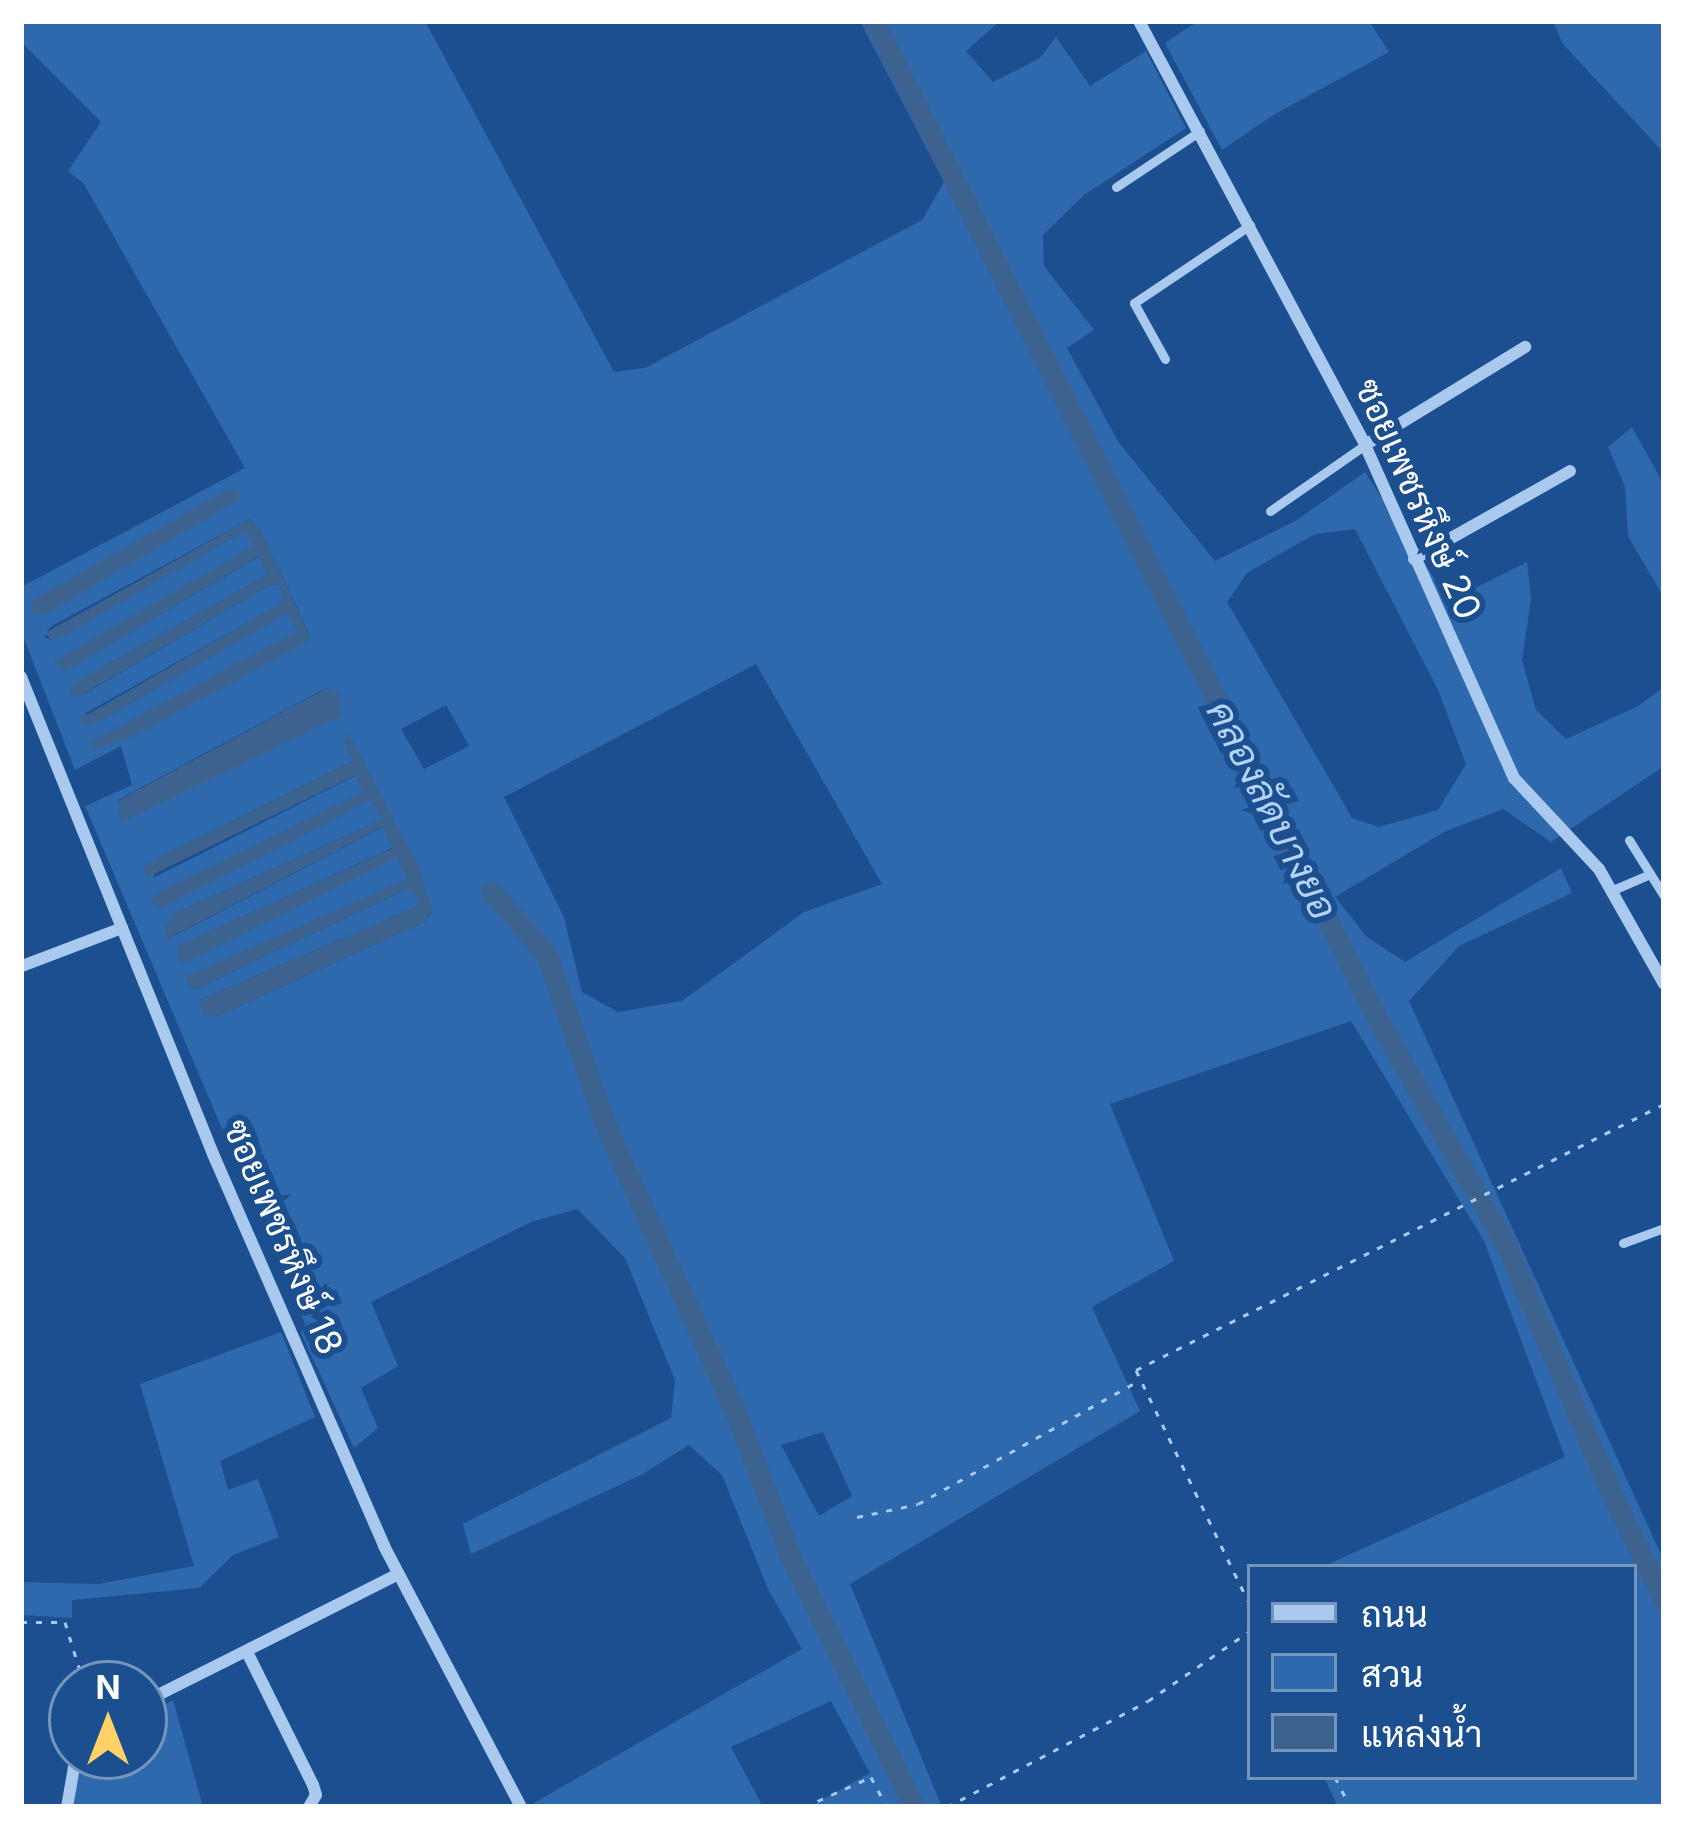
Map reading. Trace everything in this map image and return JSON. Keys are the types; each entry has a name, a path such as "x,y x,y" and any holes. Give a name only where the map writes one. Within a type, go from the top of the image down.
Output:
{"street":[{"name":"ซอยเพชรหึงษ์ 20","path":"1139,21 1365,445 1514,778 1588,853 1663,977"},
{"path":"1365,445 1525,347"},
{"path":"1414,559 1570,471"},
{"name":"ซอยเพชรหึงษ์ 18","path":"21,677 213,1154 398,1574 521,1807"},
{"path":"22,966 122,928"},
{"path":"168,1690 398,1574"},
{"path":"247,1652 314,1785 316,1796 309,1807"}],"lane":[{"path":"1116,187 1199,131"},
{"path":"1165,359 1134,303 1251,224"},
{"path":"1270,512 1365,445"},
{"path":"1629,840 1664,896"},
{"path":"1613,890 1650,874"},
{"path":"1623,1243 1664,1228"}],"path":[{"path":"1247,1599 1136,1370 1664,1104"},
{"path":"857,1517 918,1504 1141,1380"},
{"path":"21,1622 65,1622 77,1660"},
{"path":"947,1807 1148,1701 1247,1633"},
{"path":"804,1807 872,1777 887,1807"},
{"path":"1336,1780 1350,1807"}],"green space":[{"path":"21,21 425,21 614,372 645,368 922,220 944,182 860,21 1000,21 966,51 993,82 1040,58 1056,37 1090,86 1146,51 1186,128 1084,195 1043,235 1044,266 1094,330 1067,348 1119,443 1215,561 1297,520 1365,472 1449,601 1527,562 1531,599 1522,660 1536,710 1566,739 1638,706 1664,687 1664,766 1551,842 1503,809 1444,832 1335,897 1367,937 1405,962 1561,868 1572,893 1459,946 1409,1001 1664,1561 1664,1807 1338,1807 1325,1780 1637,1780 1637,1564 1329,1564 1565,1457 1484,1241 1351,1021 1110,1104 1174,1261 1092,1307 1140,1411 850,1584 942,1807 809,1807 870,1773 831,1701 731,1747 763,1807 536,1807 534,1803 802,1649 768,1589 722,1475 689,1445 643,1474 471,1554 463,1524 671,1418 675,1380 625,1258 577,1209 531,1222 371,1302 398,1366 361,1388 378,1428 354,1448 301,1333 305,1324 85,806 132,785 121,746 75,770 21,631 21,587 245,468 84,184 68,171 101,122 21,42","holes":["250,519 262,533 310,636 91,742 298,632 287,613 105,718 84,714 284,602 279,584 268,586 81,696 99,669 267,575 260,556 66,670 55,662 254,546 253,537 244,531 53,641 44,637 50,627","1355,529 1438,690 1466,764 1438,810 1379,827 1352,818 1227,602 1247,573 1315,534","756,664 882,884 804,912 682,1001 618,1012 582,992 564,917 504,797","326,688 121,822 118,800","446,705 469,746 424,769 401,729","353,761 432,912 424,922 215,1017 200,1000 421,905 409,888 196,989 188,986 188,976 408,879 397,857 184,962 179,946 394,847 383,827 168,939 173,914 383,819 370,800 160,908 152,901 161,891 364,792 355,776 153,878 163,855","823,1432 852,1496 819,1516 781,1445"]},
{"path":"1198,21 1369,21 1389,52 1275,114 1222,150 1165,43"},
{"path":"1553,21 1664,21 1664,153 1563,44"},
{"path":"1632,427 1664,485 1664,598 1628,536 1625,487 1608,447"},
{"path":"281,1332 315,1417 220,1461 228,1490 258,1479 279,1537 233,1555 199,1588 72,1600 72,1618 21,1615 21,1582 99,1584 194,1566 140,1384"},
{"path":"173,1700 203,1807 64,1807 66,1780 168,1780 168,1703"}],"water":[{"path":"230,488 242,494 238,500 42,616 32,612 32,600"},
{"path":"250,519 262,533 310,637 307,642 134,736 91,751 91,742 297,631 286,614 105,718 87,726 78,720 283,602 279,584 268,586 80,696 69,694 72,684 267,575 259,556 65,671 54,661 253,546 244,531 53,642 45,633"},
{"path":"327,688 340,694 340,716 121,823 118,801"},
{"path":"348,732 419,867 432,911 424,922 215,1017 203,1013 200,1000 420,905 409,888 196,989 188,986 187,976 407,879 397,858 183,963 177,958 178,946 393,848 382,827 167,939 164,931 173,914 383,819 370,800 160,909 152,901 160,891 363,792 354,776 146,878 143,867 163,855 353,761 344,742"}],"waterway":[{"name":"คลองลัดบางยอ","path":"874,21 1375,1014 1508,1249 1609,1488 1664,1601"},
{"path":"491,892 546,953 607,1129 735,1411 790,1555 914,1807"}]}
